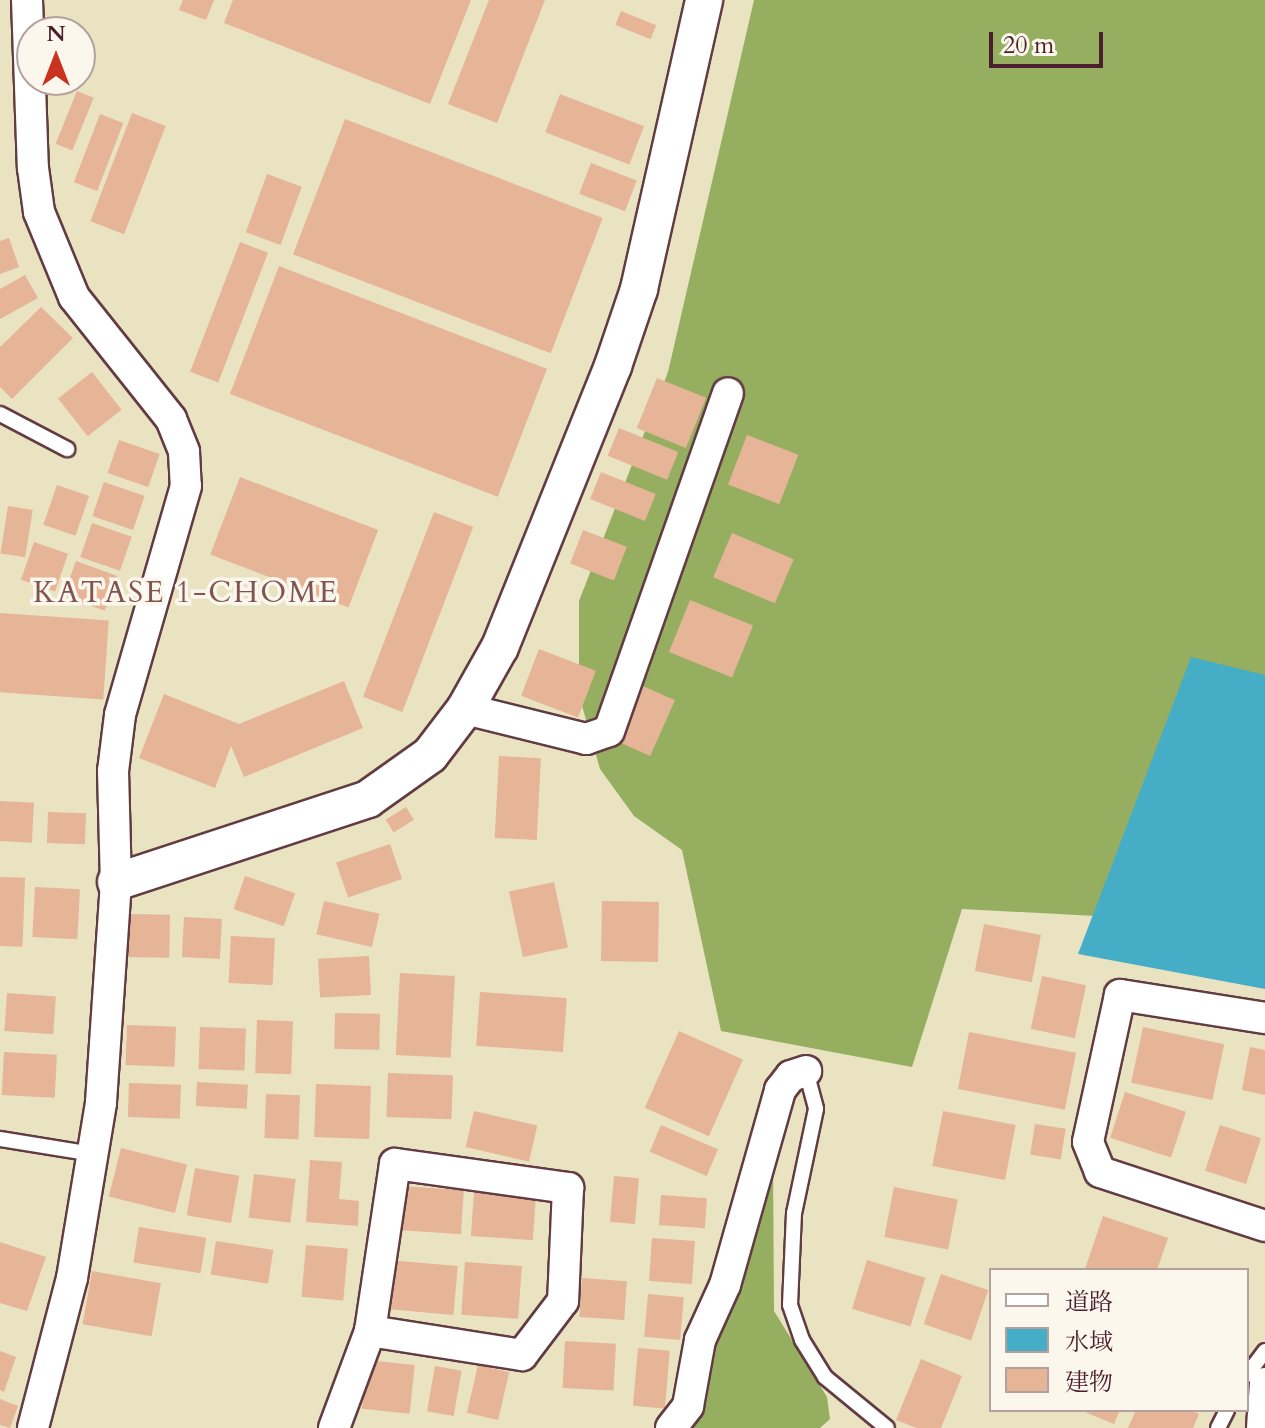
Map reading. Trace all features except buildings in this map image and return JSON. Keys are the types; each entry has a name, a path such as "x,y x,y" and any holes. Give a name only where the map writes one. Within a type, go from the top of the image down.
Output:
{"street":[{"path":"27,0 33,168 44,226 74,297 171,419 184,452 186,486 120,715 113,771 116,882 101,1103 72,1278 33,1428"},
{"path":"116,882 368,799 430,755 465,709 500,647 613,366 639,289 704,0"},
{"path":"465,709 586,739 609,731 728,393"},
{"path":"1265,1018 1120,995 1088,1142 1100,1172 1265,1226"},
{"path":"671,1428 688,1406 700,1340 725,1285 780,1090 791,1076 806,1071"},
{"path":"334,1428 370,1331 395,1164 568,1188 563,1301 522,1355 370,1331"},
{"path":"1262,1428 1265,1383"}],"lane":[{"path":"0,414 67,449"},
{"path":"806,1071 816,1109 794,1213 790,1305 802,1340 825,1377 887,1428"},
{"path":"0,1139 93,1154"},
{"path":"1249,1372 1265,1351"}],"green space":[{"path":"754,0 1265,0 1265,678 1114,917 962,909 912,1067 721,1031 682,850 634,816 600,769 579,695 579,601 668,372"},
{"path":"773,1161 774,1311 827,1397 830,1419 820,1428 688,1428 703,1357"}],"water":[{"path":"1191,657 1265,675 1265,989 1078,954"}],"district":[{"name":"KATASE 1-CHOME","path":"186,593"}]}
